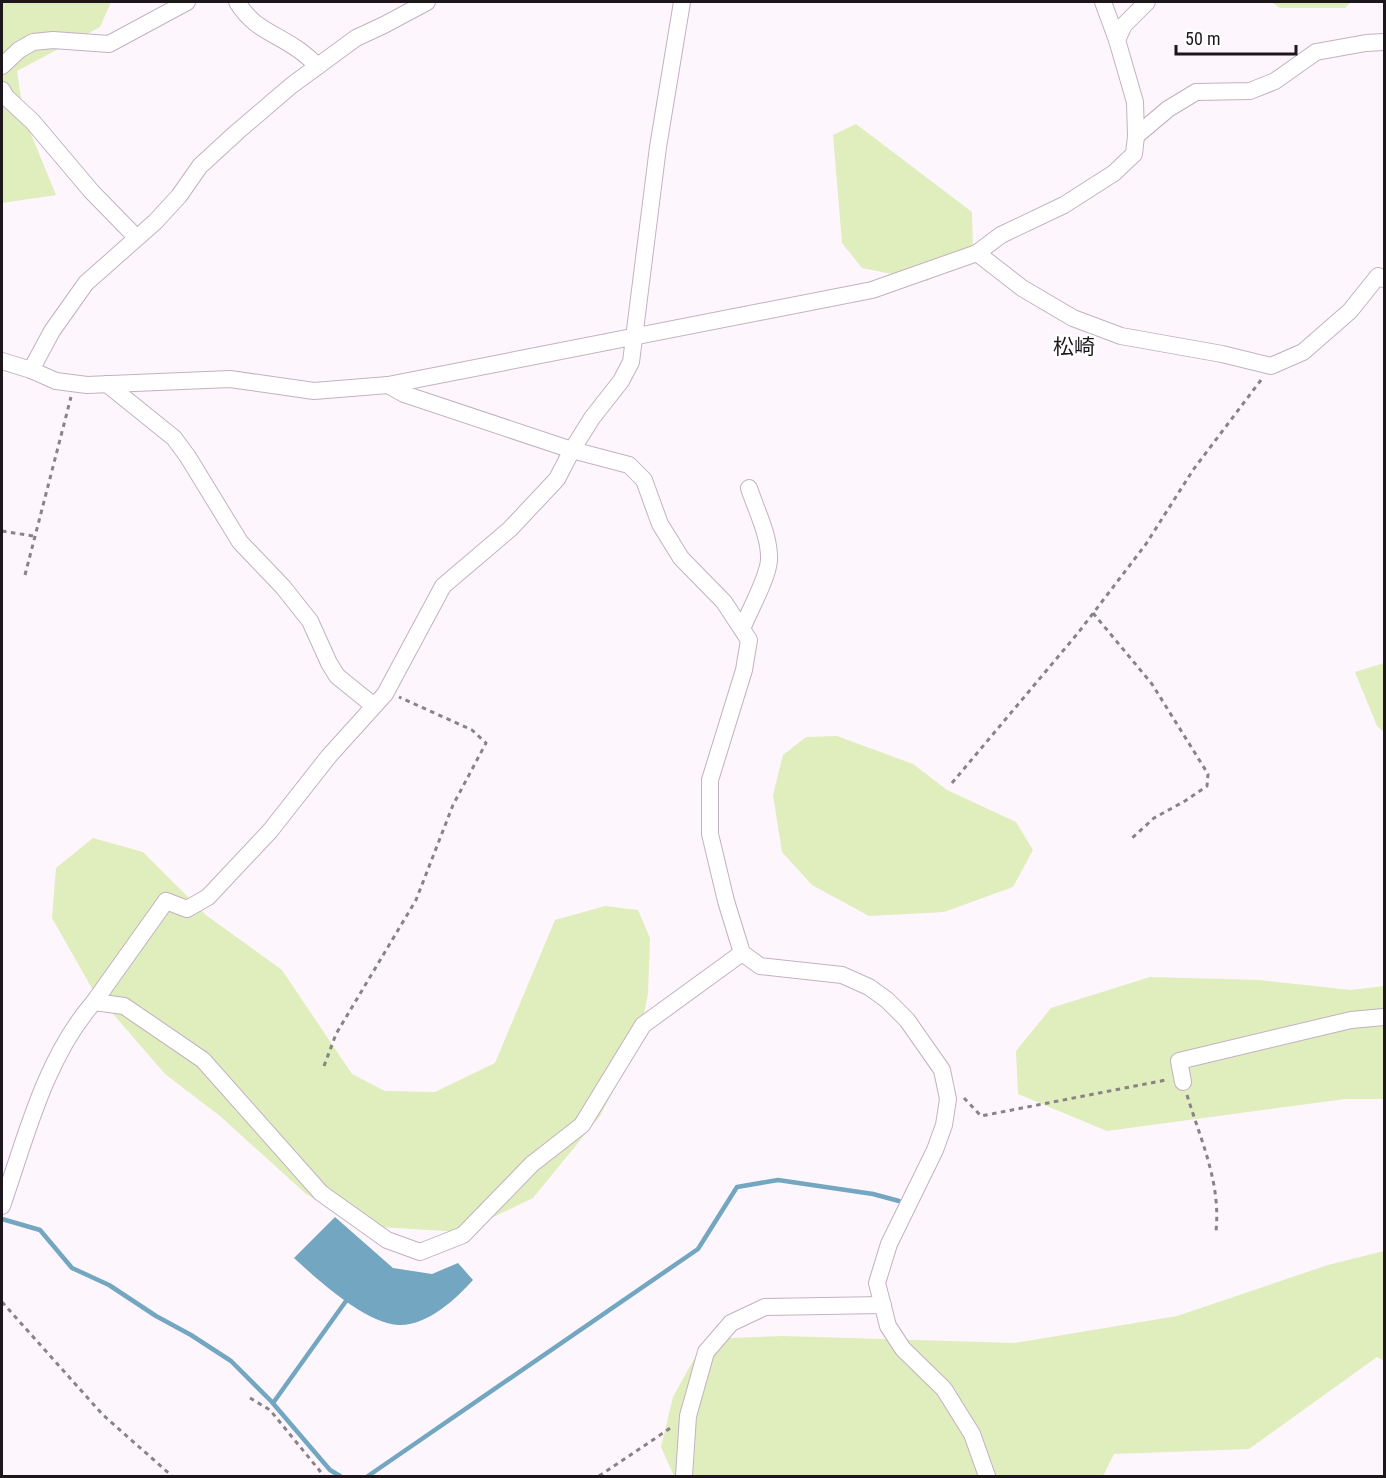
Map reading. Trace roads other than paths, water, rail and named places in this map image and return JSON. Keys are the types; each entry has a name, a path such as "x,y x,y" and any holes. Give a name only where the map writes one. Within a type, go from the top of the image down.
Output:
{"street":[{"path":"2,66 19,50 33,42 53,40 109,44 187,2"},
{"path":"237,2 263,30 277,35 299,49 318,66"},
{"path":"31,370 52,331 86,284 155,222 179,196 200,166 292,85 356,38 427,2"},
{"path":"2,1206 45,1083 64,1046 166,902 187,909 208,897 270,831 329,756 387,691 443,586 510,529 557,479 592,418 621,381 631,362 636,336 658,147 682,2"},
{"path":"2,361 56,381 75,384 230,379 314,391 388,386 872,290 977,253 1001,235 1064,205 1114,173 1134,154 1135,102 1103,2"},
{"path":"1117,40 1124,25 1147,2"},
{"path":"1136,136 1168,109 1197,92 1250,91 1275,81 1316,52 1384,42"},
{"path":"2,90 6,97 32,121 92,192 136,237"},
{"path":"977,253 1022,288 1073,318 1120,336 1222,354 1271,366 1302,352 1350,311 1382,274"},
{"path":"107,384 174,438 240,542 283,587 310,621 337,676 374,706"},
{"path":"388,386 404,394 572,450 629,465 644,480 660,524 681,558 724,602 749,640 744,670 710,780 710,834 742,953 760,966 842,975 869,987 887,1000 907,1020 942,1070 948,1100 944,1125 935,1150 889,1244 877,1283 888,1326 903,1349 944,1389 972,1434 987,1476"},
{"path":"742,629 765,577 769,561 768,544 749,488"},
{"path":"94,1002 124,1006 203,1060 321,1194 387,1240 420,1252 464,1235 532,1164 582,1125 643,1025 742,953"},
{"path":"1183,1082 1179,1061 1351,1020 1384,1017"},
{"path":"684,1476 688,1416 706,1352 731,1323 765,1307 883,1305"}],"water":[{"path":"335,1217 393,1268 432,1274 458,1263 473,1280 440,1310 420,1321 399,1325 372,1317 343,1299 294,1258"}],"waterway":[{"path":"368,1476 698,1249 737,1187 778,1180 873,1194 899,1201"},
{"path":"2,1219 40,1230 72,1268 109,1285 231,1361 271,1401 330,1470 340,1476"},
{"path":"273,1403 346,1301"}],"district":[{"name":"松崎","path":"1074,347"}]}
